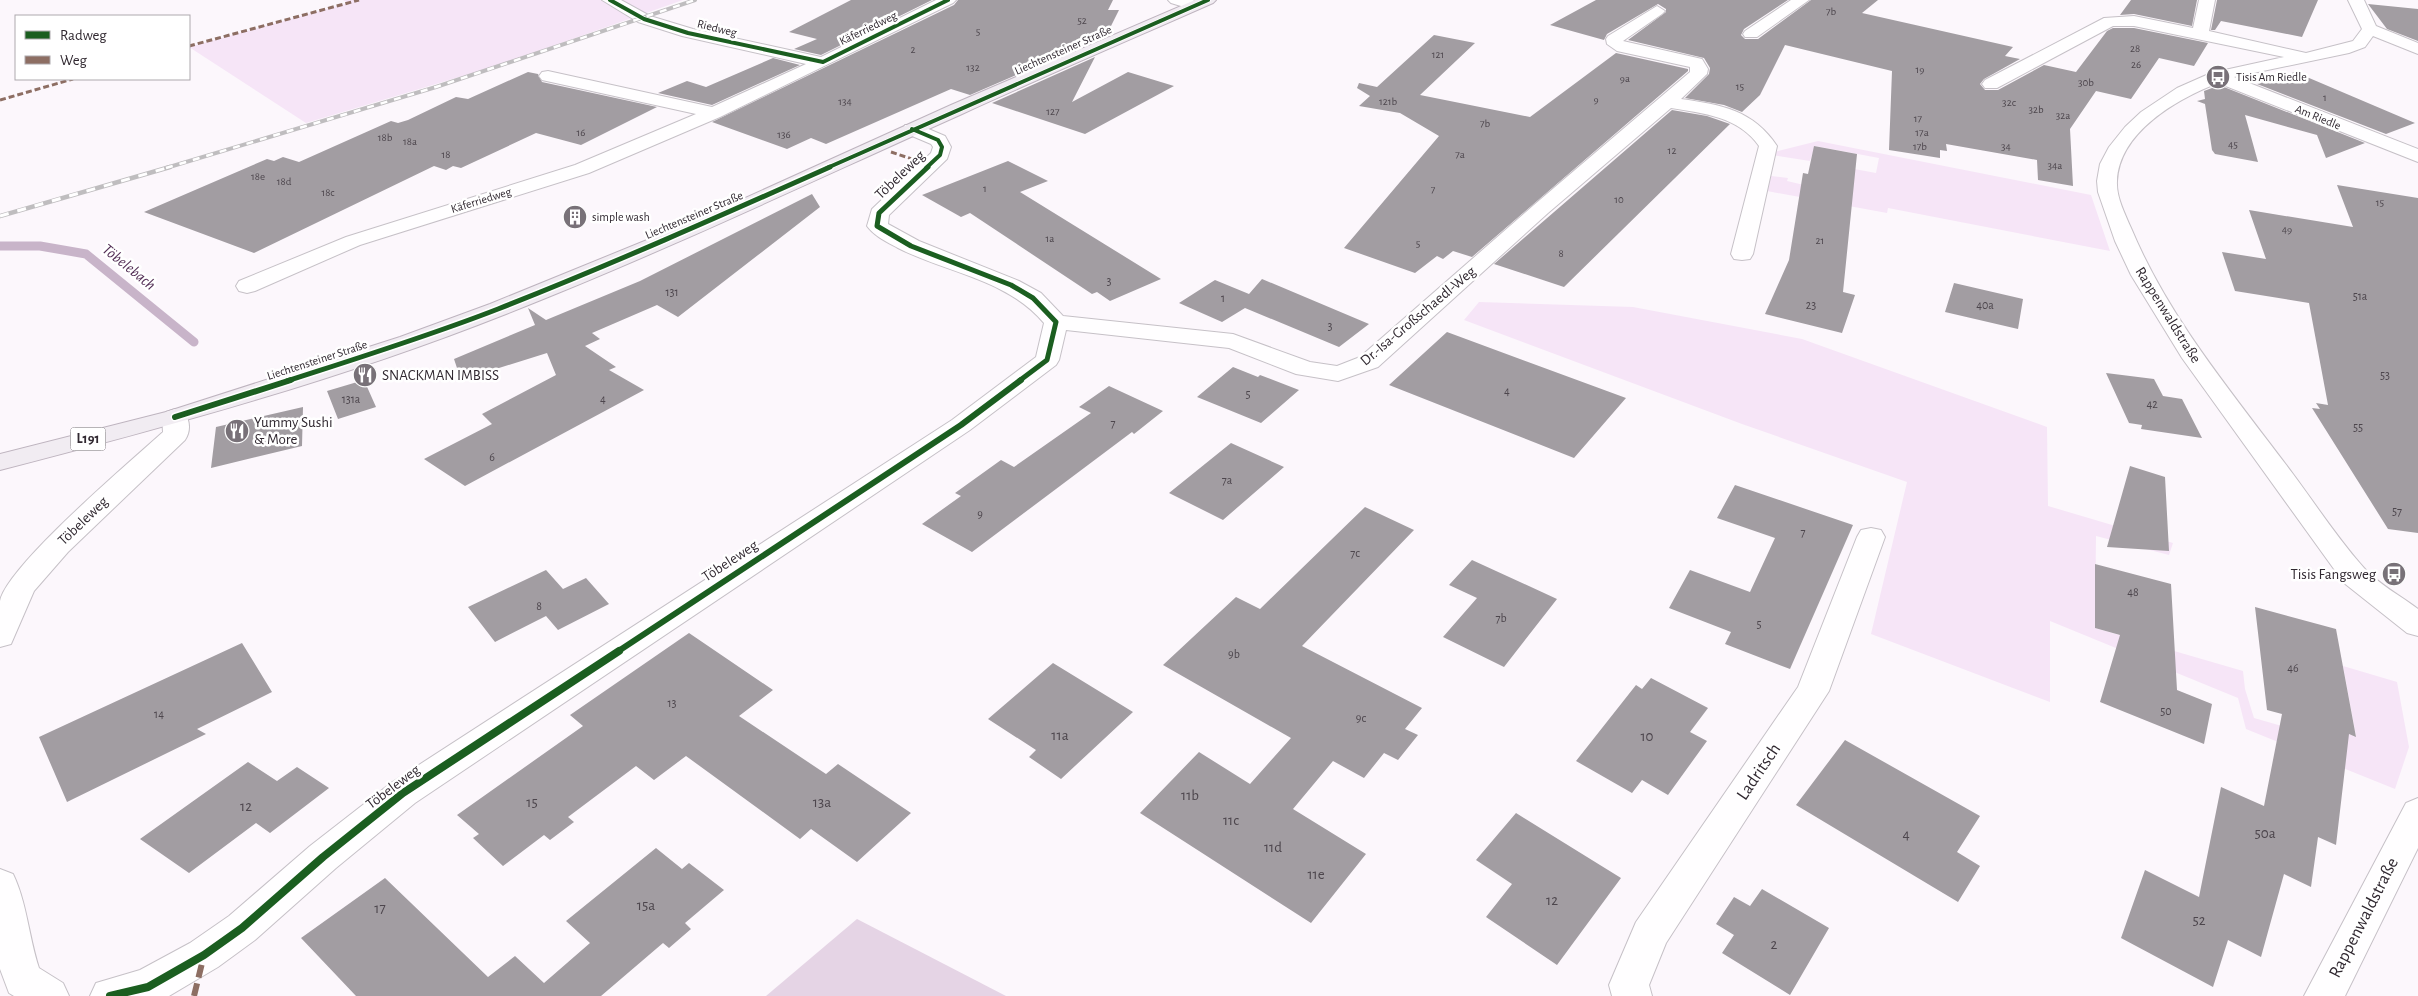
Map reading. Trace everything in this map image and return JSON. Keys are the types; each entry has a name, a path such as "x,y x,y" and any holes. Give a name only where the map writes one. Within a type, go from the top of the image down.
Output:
{"main road":[{"name":"Liechtensteiner Straße","path":"0,462 175,417 408,342 498,309 708,222 912,129 1201,3"}],"street":[{"name":"Riedweg","path":"610,0 644,18 688,33 824,62"},
{"name":"Käferriedweg","path":"247,286 353,241 582,169 714,113 824,62 948,0"},
{"path":"1176,0 1201,3"},
{"path":"1751,34 1800,0"},
{"path":"2200,34 2207,0"},
{"path":"2356,0 2370,29 2418,49"},
{"name":"Dr.-Isa-Großschaedl-Weg","path":"1056,322 1233,341 1305,369 1338,374 1354,370 1369,362 1698,74 1700,69 1696,62 1623,48 1615,44 1614,39 1657,11"},
{"name":"Rappenwaldstraße","path":"1991,84 2110,21 2134,21 2309,58"},
{"name":"Rappenwaldstraße","path":"2370,29 2359,44 2343,50 2218,77 2191,87 2147,117 2120,142 2112,160 2107,179 2110,199 2125,240 2148,288 2171,324 2231,410 2354,576 2418,625"},
{"path":"548,76 714,113"},
{"name":"Am Riedle","path":"2218,77 2418,156"},
{"path":"1667,102 1719,112 1745,121 1762,133 1768,146 1742,254"},
{"name":"Töbeleweg","path":"110,996 148,987 204,955 242,928 323,857 403,793 961,425 1047,360 1056,322 1030,295 973,268 891,237 877,226 879,213 940,155 942,147 938,140 912,129"},
{"name":"Töbeleweg","path":"0,636 21,587 58,545 176,434 175,417"},
{"name":"Ladritsch","path":"1632,996 1629,985 1650,934 1813,691 1871,537"},
{"name":"Rappenwaldstraße","path":"2324,996 2418,813"},
{"path":"0,885 12,945 23,980 49,996"}],"shaded area":[{"path":"343,0 683,0 496,66 306,123 190,48 348,3"},
{"path":"1818,141 2091,195 2110,251 1888,208 1887,213 1767,191 1771,176 1788,178 1787,181 1821,189 1827,164 1876,173 1879,158 1815,146 1810,161 1772,155 1774,152"},
{"path":"1479,302 1633,307 1802,339 2047,427 2048,506 2173,543 2169,555 2096,536 2095,628 2243,671 2245,689 2254,718 2330,740 2329,729 2356,736 2343,666 2397,682 2409,747 2395,789 2246,729 2238,698 2050,621 2050,702 1871,634 1907,482 1742,424 1464,320"},
{"path":"857,919 1006,996 766,996"}],"building":[{"path":"851,0 932,0 821,55 794,49 817,39 789,32"},
{"path":"958,0 1113,0 1108,10 1119,10 1106,36 970,95 951,89 826,144 811,138 787,149 712,122 954,5"},
{"path":"1596,0 1788,0 1744,29 1741,35 1745,39 1758,39 1811,0 1878,0 1862,13 2013,47 2005,56 2020,59 1984,79 1980,84 1985,90 1998,90 2044,65 2076,72 2107,31 2113,28 2134,28 2208,43 2194,66 2159,58 2131,99 2096,91 2070,129 2073,186 2038,180 2037,160 1946,144 1947,151 1940,150 1940,158 1889,150 1892,71 1785,45 1760,95 1742,112 1724,105 1685,98 1709,74 1710,68 1704,58 1628,40 1666,12 1666,9 1658,4 1607,34 1604,40 1550,25"},
{"path":"2131,0 2197,0 2192,26 2134,14 2120,15"},
{"path":"2217,0 2318,0 2302,37 2221,21 2215,30 2211,30"},
{"path":"2368,4 2418,9 2418,41 2387,29"},
{"path":"1434,35 1475,43 1420,95 1530,117 1616,53 1688,69 1688,71 1472,257 1453,251 1443,259 1437,256 1415,273 1344,248 1439,136 1400,113 1359,106 1370,96 1357,88 1359,83 1377,87"},
{"path":"1095,57 1072,102 1128,72 1174,86 1085,134 992,103"},
{"path":"773,58 800,65 712,105 658,93 687,81 706,87"},
{"path":"528,72 538,74 542,82 657,107 581,145 536,133 461,168 453,166 446,170 434,166 254,253 144,212 267,159 274,161 283,157 299,162 391,121 398,123 408,120 456,97 468,99"},
{"path":"2295,72 2415,123 2386,134 2257,84"},
{"path":"2224,87 2365,143 2326,158 2317,135 2245,115 2258,162 2215,154 2212,150 2205,104 2197,101 2205,99 2204,91"},
{"path":"1672,110 1707,116 1730,124 1564,287 1494,264"},
{"path":"1814,146 1857,154 1843,292 1855,295 1842,333 1765,314 1789,260 1803,173 1808,174"},
{"path":"1008,161 1048,181 1020,192 1161,279 1110,301 1097,292 1092,294 970,213 961,217 922,195"},
{"path":"2337,185 2418,198 2418,533 2388,529 2312,408 2320,409 2316,403 2328,405 2309,303 2235,291 2222,252 2266,259 2249,210 2353,227"},
{"path":"812,194 820,207 678,317 657,305 592,333 600,339 585,346 616,367 609,370 644,390 465,486 424,459 492,424 482,414 556,375 547,353 461,380 454,359 535,325 528,308 546,320 640,281"},
{"path":"1262,279 1369,324 1339,347 1245,308 1222,322 1179,303 1215,280 1249,294"},
{"path":"1954,283 2023,299 2018,329 1945,312"},
{"path":"1447,332 1626,398 1574,458 1389,385"},
{"path":"1233,367 1299,390 1261,423 1197,397"},
{"path":"2106,373 2154,379 2163,396 2182,399 2202,438 2141,429 2142,425 2129,423"},
{"path":"364,380 376,407 338,419 327,391"},
{"path":"1109,386 1163,411 1134,434 1132,432 972,552 922,524 961,496 955,493 1001,460 1014,467 1091,413 1079,407"},
{"path":"303,407 302,446 211,468 216,427"},
{"path":"1231,443 1284,467 1223,520 1169,493"},
{"path":"2130,466 2165,477 2169,551 2107,547"},
{"path":"1735,485 1853,525 1790,669 1725,644 1731,632 1669,608 1690,570 1750,592 1775,538 1717,518"},
{"path":"1365,507 1414,530 1302,646 1422,708 1405,729 1418,735 1398,760 1384,753 1364,778 1333,761 1293,809 1366,854 1311,923 1140,813 1199,752 1250,784 1291,738 1163,665 1236,597 1260,609"},
{"path":"1472,560 1557,599 1504,667 1443,637 1477,598 1449,585"},
{"path":"2095,564 2171,584 2177,690 2212,704 2204,744 2100,702 2120,635 2095,628"},
{"path":"546,570 563,589 586,578 609,604 558,630 546,616 495,642 468,607"},
{"path":"2255,607 2336,629 2356,737 2349,734 2336,845 2318,837 2311,887 2284,874 2261,957 2228,940 2213,987 2121,938 2145,870 2199,897 2221,787 2264,806 2282,714 2267,710"},
{"path":"689,633 773,690 739,716 826,774 838,764 911,813 857,862 811,829 800,839 686,756 654,780 636,766 568,817 574,822 550,840 544,835 503,866 473,838 479,834 457,815 583,726 570,715"},
{"path":"242,643 272,692 197,729 206,734 67,802 39,737"},
{"path":"1053,663 1133,712 1061,779 1029,757 1036,750 988,719"},
{"path":"1651,678 1708,708 1690,732 1707,741 1668,795 1642,780 1632,793 1576,761 1636,685 1642,689"},
{"path":"1845,740 1980,816 1957,852 1980,866 1958,902 1796,805"},
{"path":"248,762 277,781 297,767 329,788 270,833 256,823 189,873 140,839"},
{"path":"1516,813 1621,878 1557,965 1486,917 1512,884 1476,860"},
{"path":"656,848 682,869 689,863 724,890 685,923 691,929 669,948 663,943 601,996 356,996 301,938 385,878 488,977 515,956 544,983 590,943 566,921"},
{"path":"1762,889 1829,928 1790,995 1722,953 1734,935 1716,924 1734,897 1750,906"}],"waterway":[{"name":"Töbelebach","path":"0,246 40,246 86,254 194,342"}],"railway":[{"path":"166,168 436,87 695,0"},
{"path":"0,216 170,167"}],"marked path":[{"path":"190,46 359,0"},
{"path":"0,100 70,80"},
{"path":"891,152 892,154 918,161"},
{"path":"194,996 204,955"}],"cycle path":[{"path":"610,0 644,19 688,33 823,62 948,0"},
{"path":"175,417 408,342 498,309 708,222 957,109 1208,0"},
{"path":"110,996 148,987 204,955 242,928 323,857 403,793 961,425 1047,360 1056,322 1033,298 1011,285 911,246 877,226 879,213 940,155 942,147 938,140 912,129"}],"place":[{"name":"Tisis Am Riedle","path":"2218,77"},
{"name":"simple wash","path":"575,217"},
{"name":"SNACKMAN IMBISS","path":"365,375"},
{"name":"Yummy Sushi & More","path":"237,431"},
{"name":"Tisis Fangsweg","path":"2394,574"}]}
